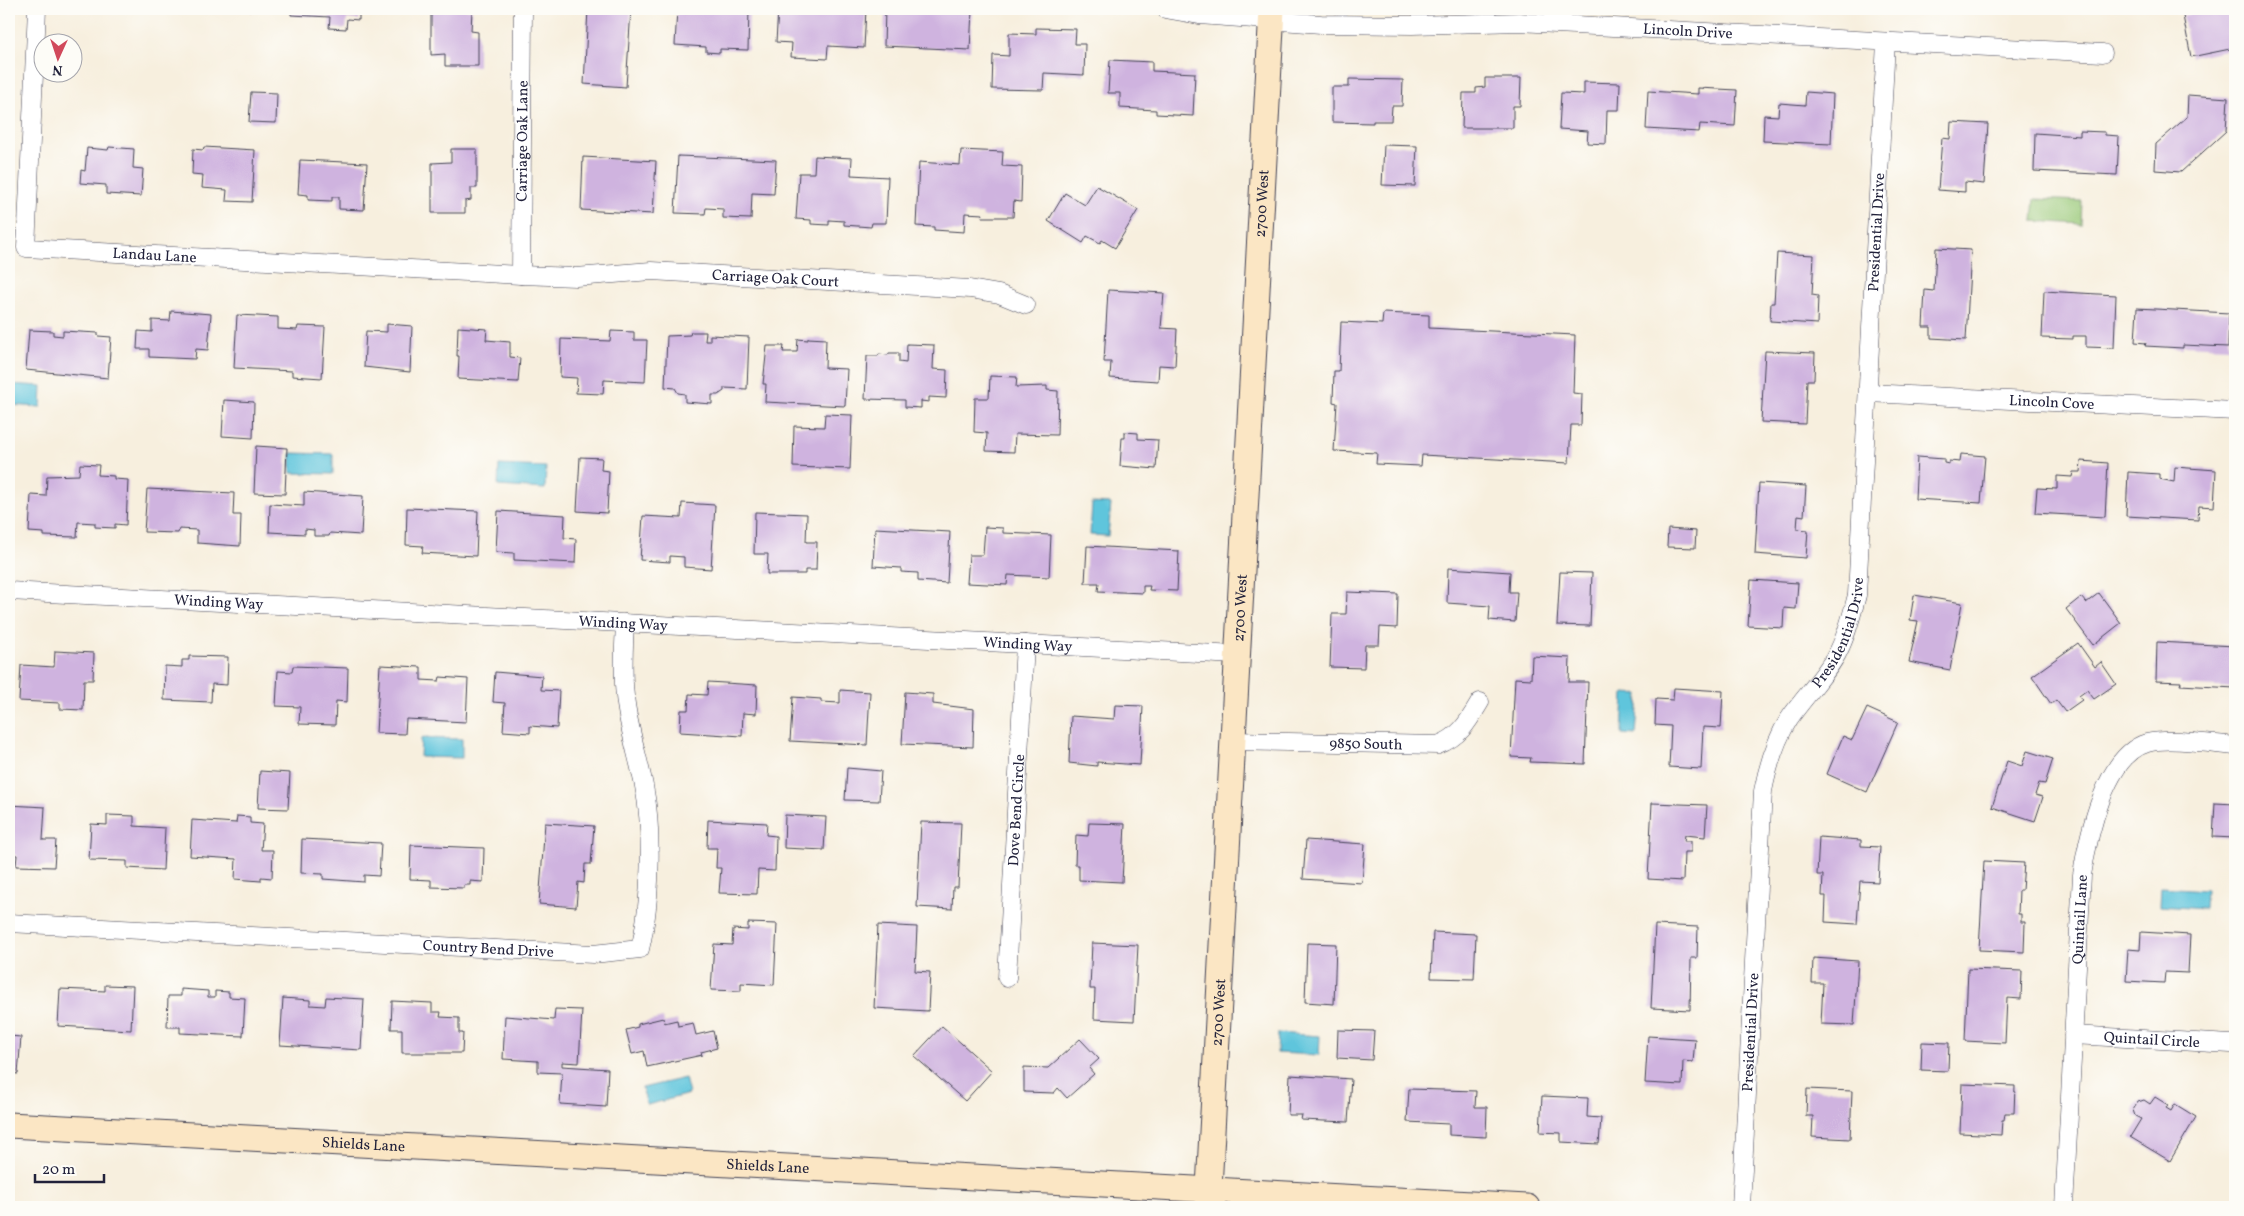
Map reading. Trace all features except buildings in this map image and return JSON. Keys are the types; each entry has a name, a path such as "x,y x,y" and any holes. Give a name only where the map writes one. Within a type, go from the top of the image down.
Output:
{"main road":[{"name":"2700 West","path":"1208,1199 1271,15"},
{"name":"Shields Lane","path":"9,1125 1208,1199 1527,1207"}],"street":[{"name":"Landau Lane","path":"37,9 26,248 521,275"},
{"name":"Carriage Oak Lane","path":"521,275 523,9"},
{"name":"Lincoln Drive","path":"1165,9 1199,15 1271,15 1366,25 1519,22 2103,53"},
{"name":"Presidential Drive","path":"1741,1207 1763,791 1768,766 1776,743 1788,720 1838,652 1850,624 1857,595 1886,42"},
{"name":"Carriage Oak Court","path":"521,275 576,277 651,271 970,289 999,294 1026,305"},
{"name":"Lincoln Cove","path":"1868,393 2235,411"},
{"name":"Winding Way","path":"9,591 1237,655"},
{"name":"Country Bend Drive","path":"9,923 593,954 640,949 646,924 649,833 644,787 628,720 624,694 626,623"},
{"name":"Dove Bend Circle","path":"1007,978 1025,644"},
{"name":"9850 South","path":"1232,741 1438,745 1458,735 1467,726 1480,702"},
{"name":"Quintail Lane","path":"2064,1207 2080,895 2085,855 2108,784 2115,767 2128,752 2147,743 2163,742 2235,746"},
{"name":"Quintail Circle","path":"2073,1035 2231,1044"}],"green space":[{"path":"2035,199 2082,201 2081,224 2033,221"}],"water":[{"path":"9,384 42,386 41,407 9,405"},
{"path":"291,453 333,454 333,474 291,473"},
{"path":"499,465 546,467 545,489 498,486"},
{"path":"1092,503 1111,504 1108,536 1090,535"},
{"path":"1624,693 1639,694 1636,735 1622,734"},
{"path":"421,738 462,739 462,758 420,757"},
{"path":"2161,887 2206,890 2205,909 2160,906"},
{"path":"1278,1033 1320,1036 1319,1055 1277,1053"},
{"path":"685,1078 689,1094 647,1105 642,1088"}]}
